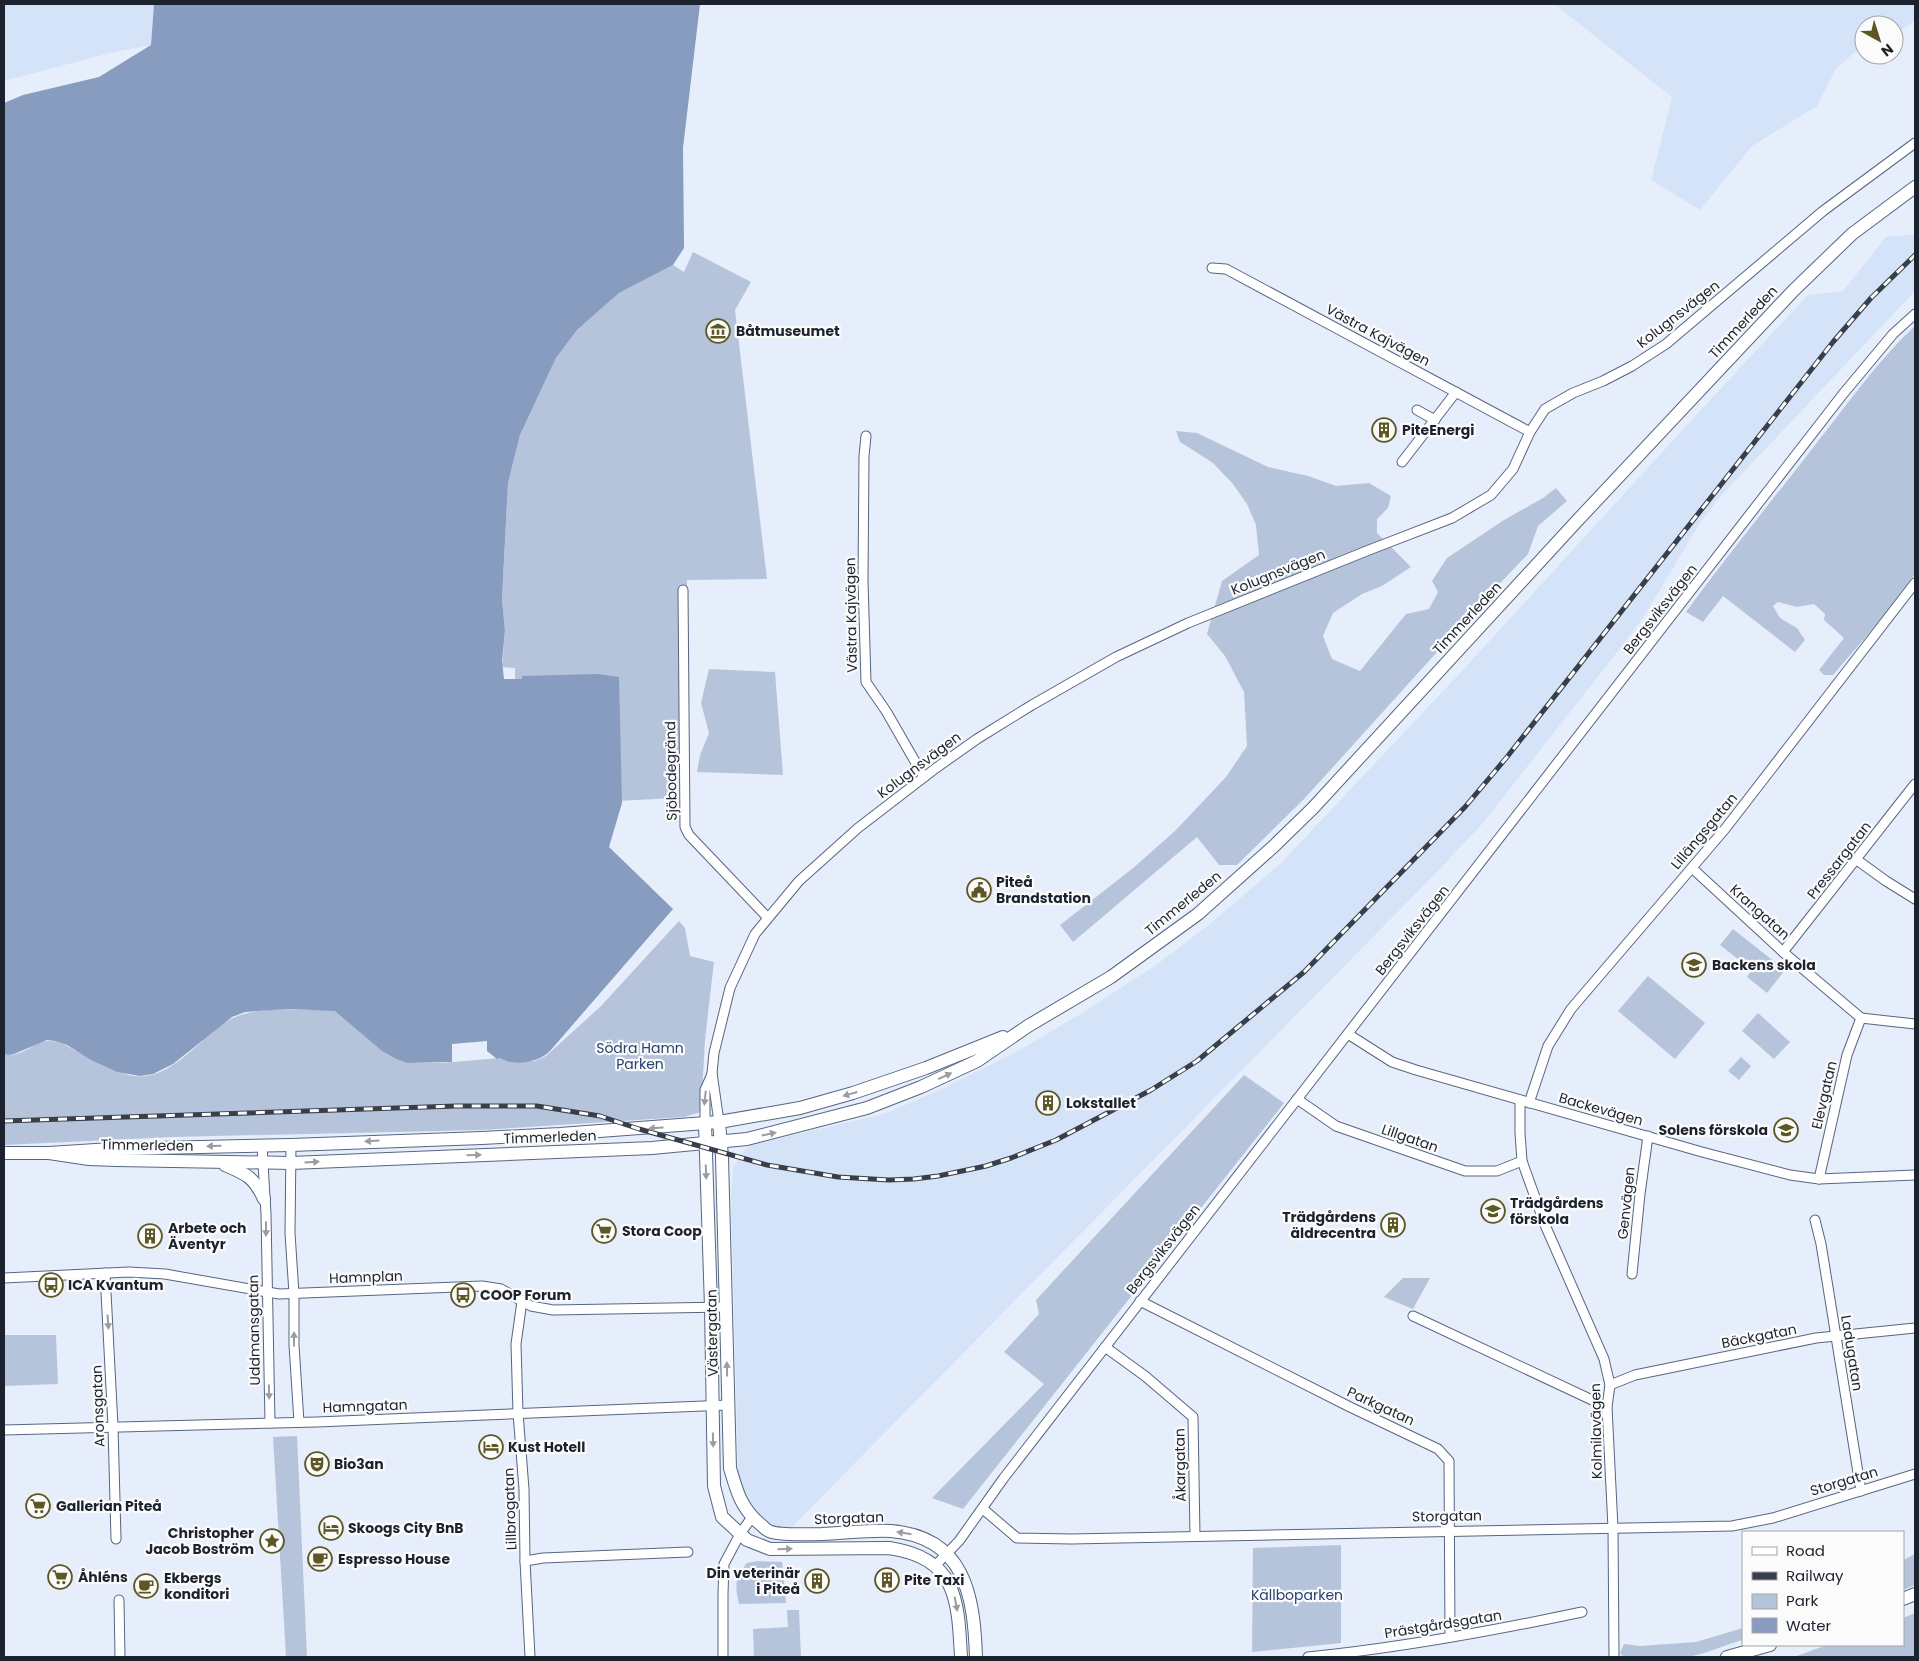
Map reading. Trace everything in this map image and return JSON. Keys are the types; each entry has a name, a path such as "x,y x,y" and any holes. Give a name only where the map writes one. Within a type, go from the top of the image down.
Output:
{"main road":[{"name":"Timmerleden","path":"49,1153 89,1159 291,1163 595,1151 706,1144 777,1133 867,1108 921,1087 977,1061 1028,1026 1111,977 1198,914 1274,846 1312,808 1793,290 1852,234 1915,189"},
{"name":"Timmerleden","path":"4,1153 262,1146 560,1134 705,1124 800,1108 853,1093 926,1068 1028,1026"},
{"name":"Västergatan","path":"719,1122 730,1468 739,1499 752,1517"},
{"name":"Västergatan","path":"705,1124 714,1486 722,1517 740,1534"},
{"path":"216,1162 244,1173 254,1180 264,1199"},
{"name":"Storgatan","path":"752,1517 770,1532 802,1535 890,1531 926,1538 947,1554 959,1570 969,1594 975,1624 976,1657"},
{"name":"Storgatan","path":"740,1534 747,1540 770,1549 889,1548 912,1552 934,1565"},
{"path":"934,1565 946,1578 955,1598 961,1657"},
{"path":"1727,1657 1766,1646"}],"street":[{"name":"Kolugnsvägen","path":"719,1122 712,1073 714,1053 730,988 755,934 799,880 858,828 924,777 1001,724 1116,657 1188,623 1452,518 1492,495 1513,469 1530,432 1545,409 1573,393 1603,381 1632,366 1666,344 1823,211 1915,143"},
{"name":"Västra Kajvägen","path":"1212,268 1226,270 1530,432"},
{"name":"Bergsviksvägen","path":"934,1565 947,1554 983,1509 1003,1479 1140,1301 1843,394 1893,334 1915,314"},
{"path":"1402,462 1456,392"},
{"path":"1417,410 1435,420"},
{"name":"Västra Kajvägen","path":"866,436 864,456 863,581 866,682 886,711 924,777"},
{"name":"Lillängsgatan","path":"1524,1101 1548,1046 1571,1010 1730,823 1915,583"},
{"name":"Sjöbodegränd","path":"683,590 685,827 689,835 768,918"},
{"name":"Pressargatan","path":"1783,952 1915,784"},
{"path":"1857,860 1886,881 1915,898"},
{"name":"Krangatan","path":"1692,868 1783,952 1862,1018"},
{"path":"1862,1018 1915,1024"},
{"name":"Elevgatan","path":"1819,1179 1847,1055 1862,1018"},
{"name":"Backevägen","path":"1348,1034 1392,1062 1790,1175 1819,1179 1915,1175"},
{"name":"Kolugnsvägen","path":"705,1124 705,1090 712,1073"},
{"name":"Lillgatan","path":"1297,1099 1336,1126 1465,1172 1496,1171 1522,1161"},
{"name":"Kolmilavägen","path":"1524,1101 1520,1133 1522,1161 1545,1225 1604,1359 1610,1385 1607,1407 1613,1528 1614,1657"},
{"name":"Genvägen","path":"1632,1274 1648,1136"},
{"path":"291,1145 290,1233 299,1422"},
{"name":"Uddmansgatan","path":"262,1146 266,1214 270,1423"},
{"name":"Ladugatan","path":"1815,1220 1821,1244 1861,1491"},
{"name":"Hamnplan","path":"4,1278 129,1272 165,1274 267,1292 294,1294 482,1286 501,1290 531,1306 553,1310 726,1306"},
{"name":"Aronsgatan","path":"105,1273 113,1426 116,1539"},
{"name":"Lillbrogatan","path":"522,1301 516,1344 518,1413 524,1489 525,1561 530,1657"},
{"name":"Parkgatan","path":"1140,1301 1350,1408 1438,1449 1449,1460 1451,1531 1450,1637"},
{"path":"1413,1316 1607,1407"},
{"name":"Bäckgatan","path":"1610,1385 1635,1375 1835,1336 1915,1328"},
{"name":"Åkargatan","path":"1105,1347 1145,1376 1193,1417 1195,1536"},
{"name":"Hamngatan","path":"4,1430 299,1422 728,1405"},
{"name":"Storgatan","path":"983,1509 1017,1538 1071,1539 1732,1526 1773,1518 1915,1474"},
{"path":"724,1657 722,1594 724,1564 740,1534 752,1517"},
{"path":"525,1561 543,1558 688,1552"},
{"path":"119,1600 120,1657"},
{"name":"Prästgårdsgatan","path":"1308,1657 1399,1646 1518,1626 1582,1612"}],"shaded area":[{"path":"4,4 154,4 151,45 114,52 4,81"},
{"path":"1554,4 1915,4 1915,21 1904,28 1904,15 1854,15 1854,53 1836,69 1817,106 1752,146 1700,210 1651,180 1672,97"},
{"path":"1915,234 1915,291 1721,496 1700,523 1643,618 1483,823 787,1532 755,1513 741,1493 738,1471 731,1193 733,1168 742,1152 753,1144 884,1114 935,1092 1020,1050 1082,1013 1156,965 1210,924 1280,864 1462,671 1808,295 1843,291 1886,237"}],"green space":[{"path":"693,252 751,282 735,310 767,579 687,580 689,749 675,750 675,798 617,801 515,683 515,668 502,667 505,631 502,599 508,483 520,435 556,358 577,330 619,293 673,265 684,272"},
{"path":"1915,326 1915,574 1882,618 1833,675 1824,675 1819,670 1844,638 1824,620 1825,614 1814,604 1797,607 1778,602 1773,606 1780,618 1797,628 1805,640 1795,652 1723,596 1703,622 1686,612 1865,381"},
{"path":"1176,431 1197,433 1268,467 1308,476 1336,486 1369,483 1391,496 1388,508 1377,519 1377,533 1411,567 1382,586 1362,594 1333,613 1323,636 1332,659 1360,671 1406,614 1429,609 1438,592 1432,581 1447,558 1556,488 1567,501 1538,526 1528,554 1305,798 1237,865 1219,865 1197,837 1073,942 1060,925 1132,869 1175,831 1226,777 1247,746 1244,692 1225,656 1207,634 1222,581 1259,555 1256,525 1247,504 1233,484 1213,463 1180,442"},
{"path":"709,669 775,672 783,775 697,772 700,755 709,733 701,703"},
{"name":"Södra Hamn Parken","path":"679,921 685,928 690,956 714,962 705,1040 701,1112 684,1117 482,1130 173,1137 4,1145 4,1054 17,1054 44,1041 53,1041 65,1045 92,1060 122,1073 132,1076 152,1075 182,1059 217,1028 238,1016 251,1012 279,1009 335,1010 382,1051 407,1063 442,1063 500,1058 505,1061 534,1061 546,1056 601,1006"},
{"path":"1733,929 1785,970 1767,993 1747,977 1752,970 1720,945"},
{"path":"1648,976 1705,1023 1675,1059 1618,1011"},
{"path":"1758,1013 1790,1042 1774,1059 1742,1031"},
{"path":"1741,1057 1751,1066 1739,1080 1728,1071"},
{"path":"1244,1075 1284,1103 963,1509 932,1498 1044,1384 1004,1352 1039,1314 1036,1300"},
{"path":"1403,1278 1430,1278 1413,1309 1384,1297"},
{"path":"4,1335 56,1335 58,1384 4,1386"},
{"path":"297,1436 307,1657 286,1657 273,1437"},
{"name":"Källboparken","path":"1341,1545 1341,1643 1252,1652 1253,1548"},
{"path":"1915,1554 1915,1585 1904,1590 1904,1560"},
{"path":"758,1561 782,1562 786,1603 739,1604 736,1587 738,1578 747,1563"},
{"path":"787,1610 799,1610 801,1657 754,1657 753,1629 788,1627"},
{"path":"1915,1613 1915,1657 1794,1657 1824,1646 1904,1646 1904,1618"},
{"path":"1742,1628 1742,1640 1694,1656 1679,1658 1624,1657 1620,1653 1624,1644 1640,1646 1696,1642"}],"water":[{"path":"154,4 700,4 683,148 684,248 673,265 619,293 577,330 556,358 520,435 508,483 502,599 505,631 502,661 504,679 522,679 522,676 598,674 619,677 622,803 609,847 673,909 550,1051 540,1058 519,1063 505,1061 500,1058 497,1059 487,1051 487,1041 452,1044 452,1062 407,1063 382,1051 335,1011 288,1009 245,1012 232,1017 173,1064 147,1075 140,1076 117,1072 91,1060 67,1045 55,1041 47,1040 14,1054 4,1054 4,103 23,95 99,77 151,45"}],"railway":[{"path":"4,1121 456,1106 537,1106 600,1116 767,1165 838,1177 889,1180 938,1176 986,1166 1056,1140 1151,1090 1197,1061 1304,972 1465,807 1507,757 1833,342 1871,298 1915,255"}],"place":[{"name":"Båtmuseumet","path":"718,331"},
{"name":"PiteEnergi","path":"1384,430"},
{"name":"Piteå Brandstation","path":"979,890"},
{"name":"Backens skola","path":"1694,965"},
{"name":"Lokstallet","path":"1048,1103"},
{"name":"Solens förskola","path":"1786,1130"},
{"name":"Trädgårdens förskola","path":"1493,1211"},
{"name":"Trädgårdens äldrecentra","path":"1393,1225"},
{"name":"Stora Coop","path":"604,1231"},
{"name":"Arbete och Äventyr","path":"150,1236"},
{"name":"ICA Kvantum","path":"51,1285"},
{"name":"COOP Forum","path":"463,1295"},
{"name":"Kust Hotell","path":"491,1447"},
{"name":"Bio3an","path":"317,1464"},
{"name":"Gallerian Piteå","path":"38,1506"},
{"name":"Skoogs City BnB","path":"331,1528"},
{"name":"Christopher Jacob Boström","path":"272,1541"},
{"name":"Espresso House","path":"320,1559"},
{"name":"Åhléns","path":"60,1577"},
{"name":"Pite Taxi","path":"887,1580"},
{"name":"Din veterinär i Piteå","path":"817,1581"},
{"name":"Ekbergs konditori","path":"146,1586"}]}
